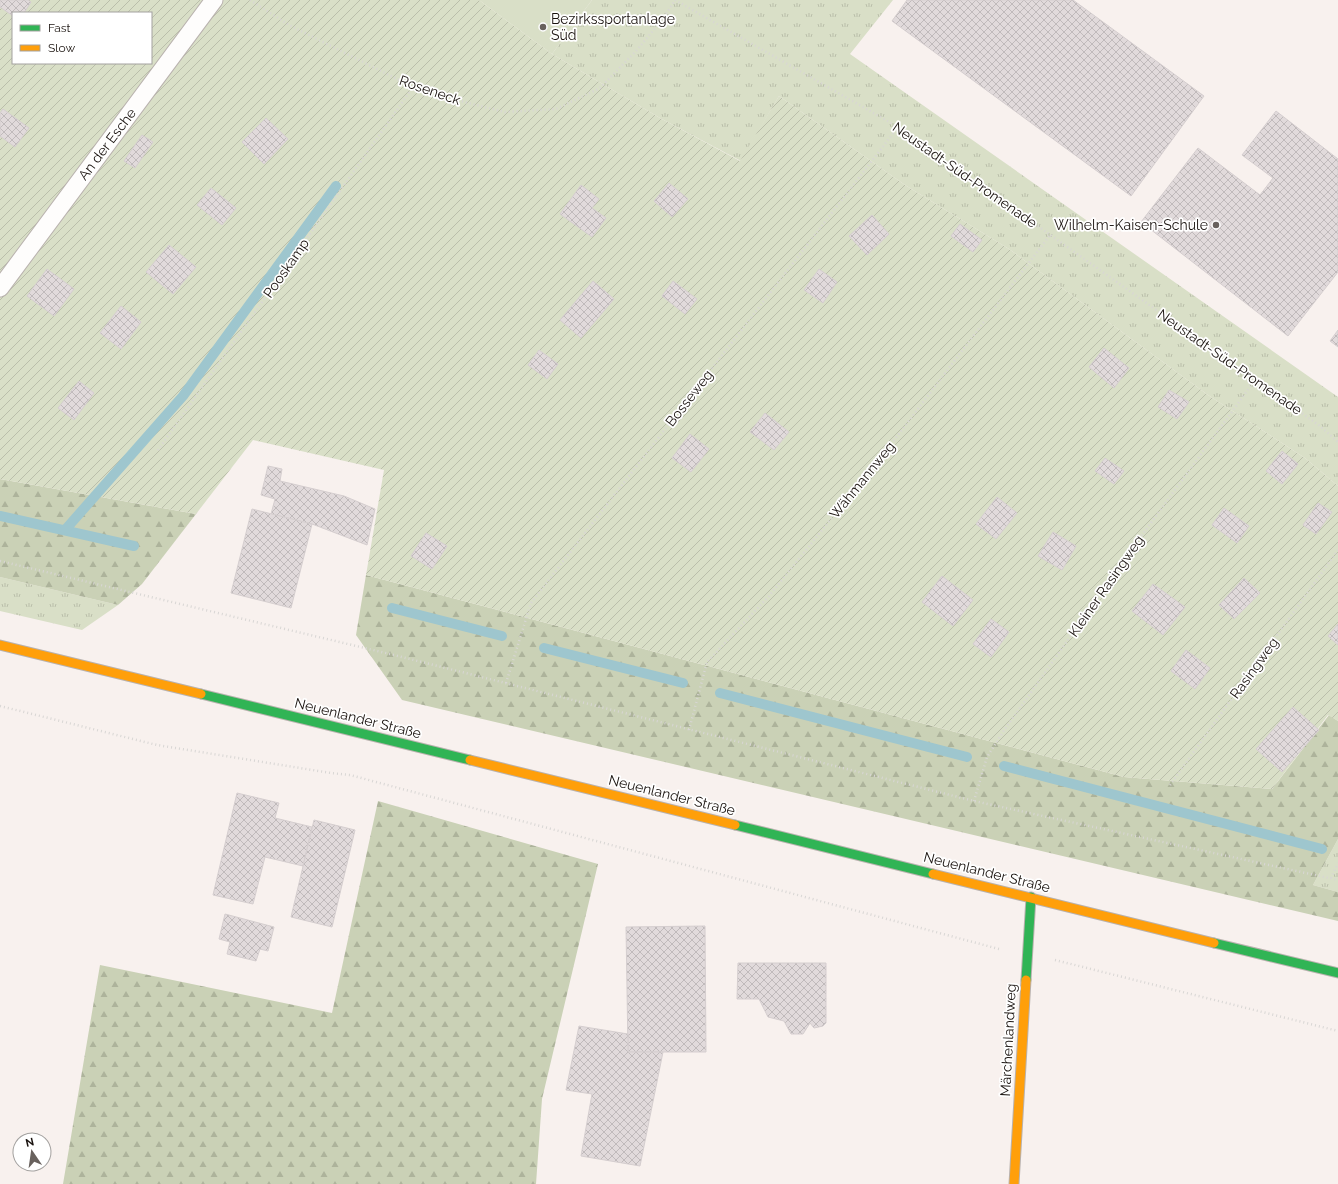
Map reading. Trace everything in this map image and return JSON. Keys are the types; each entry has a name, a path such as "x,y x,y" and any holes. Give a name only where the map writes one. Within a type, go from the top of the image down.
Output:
{"main road":[{"name":"Neuenlander Straße","path":"0,644 1338,973"},
{"name":"Märchenlandweg","path":"1014,1184 1031,897"}],"lane":[{"name":"An der Esche","path":"0,288 214,0"}],"path":[{"name":"Roseneck","path":"250,0 289,25 414,87 505,112 556,109 600,88 636,51 663,19 675,0"},
{"name":"Neustadt-Süd-Promenade","path":"675,0 898,127 1320,426 1338,442"},
{"name":"Pooskamp","path":"158,450 414,87"},
{"name":"Bosseweg","path":"506,683 531,603 898,127"},
{"name":"Wähmannweg","path":"689,730 706,662 769,596 892,443 1050,234"},
{"name":"Kleiner Rasingweg","path":"974,801 987,757 1003,732 1255,380"},
{"name":"Rasingweg","path":"1170,785 1338,550"},
{"path":"0,561 394,655 974,801 1338,880"},
{"path":"0,706 156,745 350,775 1006,951 1061,961 1338,1031"},
{"path":"1331,878 1338,863"}],"green space":[{"path":"0,0 479,0 552,54 660,118 740,161 779,96 905,185 1009,249 1208,395 1305,458 1338,486 1338,721 1328,715 1272,789 1124,777 366,575 384,470 253,440 196,514 0,479"},
{"name":"Bezirkssportanlage Süd","path":"479,0 592,0 552,54"},
{"path":"592,0 893,0 850,54 1338,397 1338,486 1305,458 1208,395 1009,249 905,185 779,96 741,161 660,118 552,54"},
{"path":"0,479 196,514 142,584 118,605 0,577"},
{"path":"366,575 1124,777 1272,789 1329,715 1338,721 1338,839 1313,885 1338,892 1338,921 402,700 356,635"},
{"path":"0,577 118,605 82,630 0,611"},
{"path":"378,801 598,864 542,1099 536,1184 63,1184 100,965 332,1013"},
{"path":"1338,839 1338,892 1313,885"}],"building":[{"path":"0,0 28,0 31,2 25,12 12,12 12,15 0,7"},
{"path":"907,0 1073,0 1204,96 1131,196 892,21"},
{"path":"3,109 29,128 15,147 0,136 0,113"},
{"path":"1276,111 1338,159 1338,272 1288,336 1141,222 1198,148 1260,195 1273,178 1242,155"},
{"path":"266,118 288,139 264,164 242,142"},
{"path":"142,135 153,142 135,168 124,161"},
{"path":"669,183 688,199 672,217 654,201"},
{"path":"581,185 599,199 592,208 606,218 592,237 560,214"},
{"path":"211,188 236,208 222,225 197,205"},
{"path":"872,215 889,234 867,255 849,236"},
{"path":"960,224 982,240 973,252 951,236"},
{"path":"169,245 196,267 173,294 146,272"},
{"path":"47,269 74,289 54,316 27,296"},
{"path":"819,269 837,282 823,303 804,290"},
{"path":"593,281 614,299 581,338 560,320"},
{"path":"673,281 697,299 685,314 662,296"},
{"path":"121,306 141,322 121,349 100,333"},
{"path":"1338,330 1338,347 1330,341"},
{"path":"1104,348 1129,368 1114,388 1089,367"},
{"path":"539,350 558,364 547,379 528,365"},
{"path":"79,381 94,393 74,420 58,408"},
{"path":"1169,390 1189,402 1177,419 1158,407"},
{"path":"765,413 789,432 774,450 750,432"},
{"path":"690,434 709,449 691,472 672,458"},
{"path":"1282,451 1298,464 1282,484 1266,471"},
{"path":"1105,458 1124,471 1114,484 1095,471"},
{"path":"268,466 282,469 280,481 344,496 375,509 367,545 312,524 271,514 275,499 261,495"},
{"path":"997,497 1017,513 996,539 976,524"},
{"path":"1318,503 1332,512 1316,534 1303,525"},
{"path":"1224,508 1249,526 1237,543 1212,525"},
{"path":"252,509 312,524 291,608 231,593"},
{"path":"1053,532 1076,546 1062,570 1038,556"},
{"path":"426,533 447,546 432,569 411,556"},
{"path":"942,576 973,600 953,626 922,602"},
{"path":"1244,578 1260,593 1234,619 1219,605"},
{"path":"1153,584 1185,607 1163,635 1132,611"},
{"path":"991,619 1009,632 991,657 973,644"},
{"path":"1338,624 1338,645 1328,636"},
{"path":"1186,650 1210,668 1195,689 1171,671"},
{"path":"1293,707 1319,730 1282,772 1256,749"},
{"path":"237,793 279,803 275,818 312,827 303,866 265,857 253,904 213,895"},
{"path":"314,820 355,830 332,927 291,917"},
{"path":"225,914 274,927 268,951 260,949 256,961 227,954 230,942 219,939"},
{"path":"705,926 706,1052 628,1052 626,927"},
{"path":"738,963 826,963 826,1023 823,1026 814,1028 810,1023 803,1034 791,1034 784,1021 768,1017 759,999 737,999"},
{"path":"579,1026 628,1034 628,1052 663,1052 640,1166 581,1156 592,1094 566,1090"}],"waterway":[{"path":"65,530 183,396 336,186"},
{"path":"0,516 134,546"},
{"path":"392,608 502,636"},
{"path":"544,648 683,683"},
{"path":"720,693 967,757"},
{"path":"1004,766 1322,849"}],"traffic: fast":[{"path":"201,694 470,760"},
{"path":"735,825 933,874"},
{"path":"1026,980 1031,897"},
{"path":"1214,943 1338,973"}],"traffic: slow":[{"path":"0,645 201,694"},
{"path":"470,760 735,825"},
{"path":"933,874 1214,943"},
{"path":"1014,1184 1026,980"}],"place":[{"name":"Bezirkssportanlage Süd","path":"543,27"},
{"name":"Wilhelm-Kaisen-Schule","path":"1216,225"}]}
